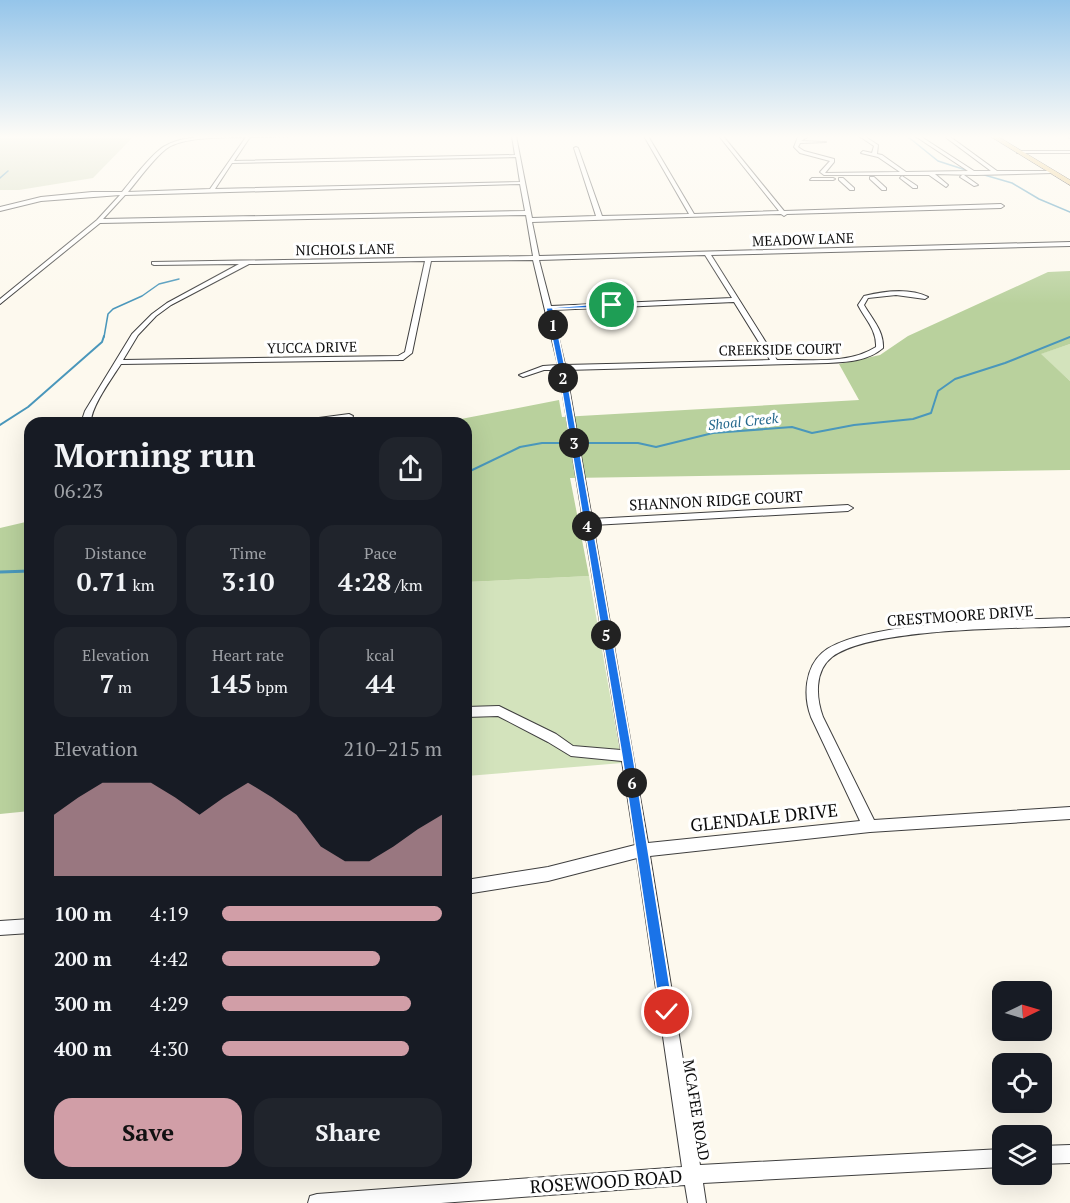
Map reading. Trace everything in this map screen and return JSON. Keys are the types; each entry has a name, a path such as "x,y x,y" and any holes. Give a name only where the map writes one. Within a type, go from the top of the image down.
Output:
{"street":[{"path":"0,209 57,196 162,192"},
{"name":"MCAFEE ROAD","path":"523,192 562,367 586,522 628,756 698,1203"},
{"path":"591,192 600,219"},
{"path":"679,192 693,216"},
{"path":"766,192 784,214"},
{"path":"0,302 99,221 125,193"},
{"path":"99,221 528,217 600,219 1001,206"},
{"name":"MEADOW LANE","path":"536,258 1070,244"},
{"path":"707,254 774,361"},
{"name":"NICHOLS LANE","path":"153,263 536,258"},
{"name":"YUCCA DRIVE","path":"119,362 400,358 408,353 428,260"},
{"path":"87,417 135,334 154,315 169,304 247,262"},
{"name":"CREEKSIDE COURT","path":"523,375 535,369 562,367 828,361 867,355 879,348 880,338 861,305 862,301 873,295 914,294 925,297"},
{"path":"549,308 737,300"},
{"path":"341,417 349,416"},
{"name":"SHANNON RIDGE COURT","path":"586,522 848,508"},
{"name":"CRESTMOORE DRIVE","path":"870,826 837,761 813,705 813,676 828,654 848,643 880,636 945,628 1070,622"},
{"path":"472,711 499,711 552,738 571,751 628,756"},
{"name":"GLENDALE DRIVE","path":"472,886 549,874 642,850 870,826 1070,813"},
{"path":"0,928 24,926"},
{"path":"1052,1155 1070,1154"},
{"name":"ROSEWOOD ROAD","path":"324,1203 692,1175 992,1159"}],"green space":[{"path":"1070,271 1070,344 1041,354 1070,381 1070,470 570,478 589,576 472,582 471,417 559,400 562,417 859,400 839,364 880,355 908,336 1048,272"},
{"path":"1070,344 1070,381 1040,354"},
{"path":"24,522 24,812 0,814 0,528"},
{"path":"589,576 622,763 472,776 472,582"}],"waterway":[{"path":"1027,192 1070,212"},
{"path":"104,337 108,314 113,309 142,296 159,284 179,279"},
{"path":"0,425 28,407 102,342 104,336"},
{"name":"Shoal Creek","path":"472,470 520,447 542,443 638,443 656,447 713,433 792,427 812,433 854,425 913,419 931,413 938,391 955,379 1005,363 1070,337"},
{"name":"Shoal Creek","path":"0,572 24,571"}],"route":[{"path":"612,305 549,308 562,367 586,522 628,756 667,1012"}]}
